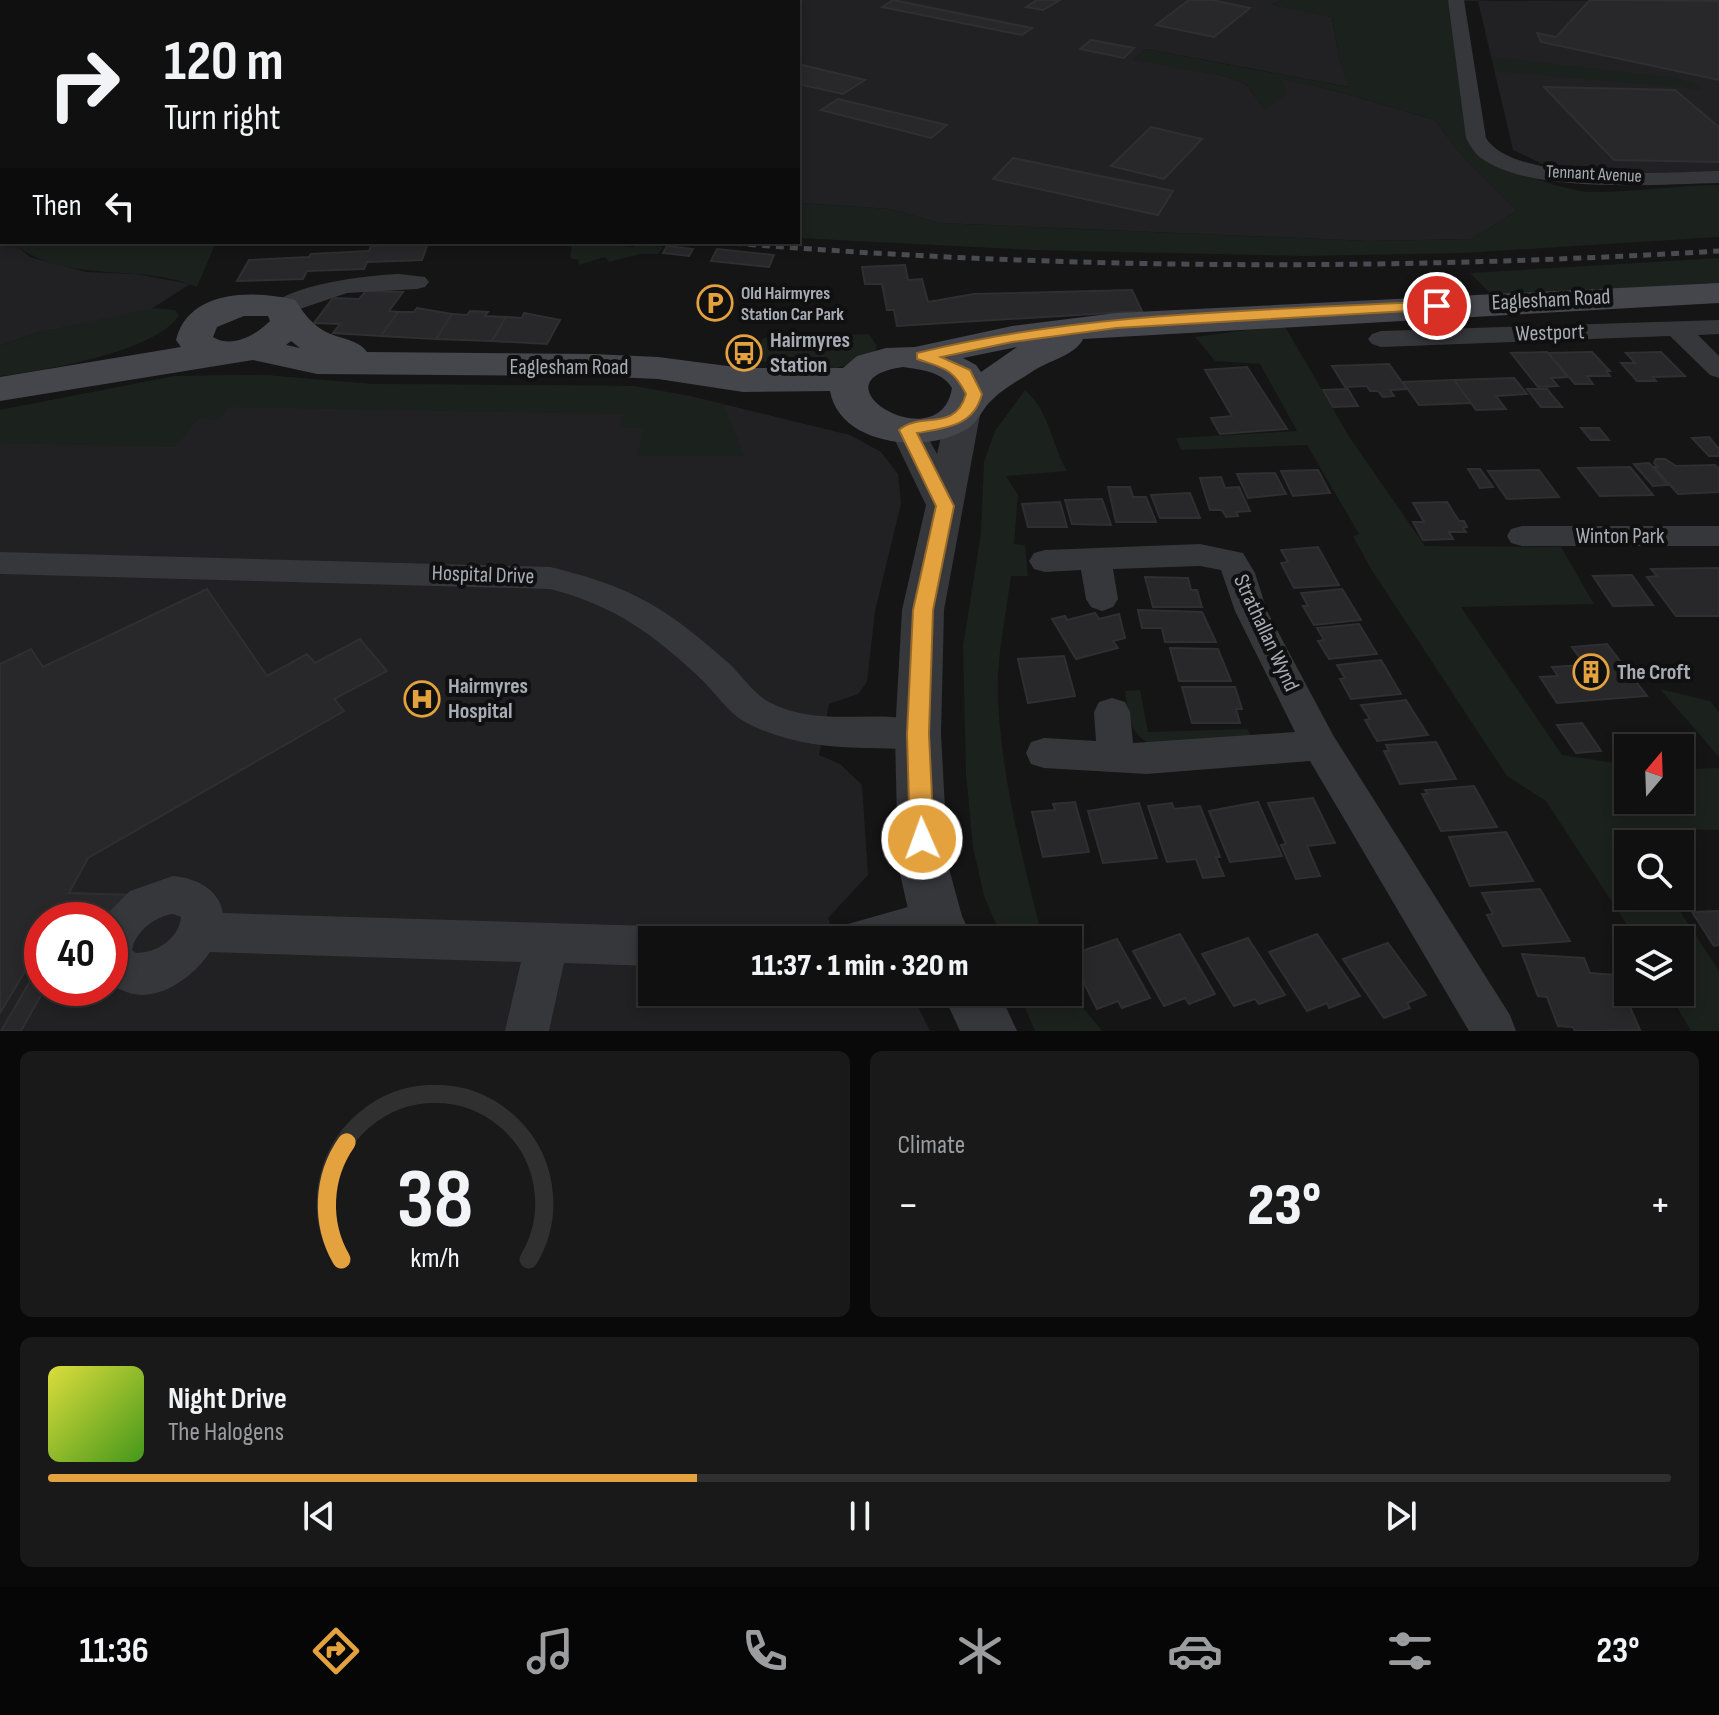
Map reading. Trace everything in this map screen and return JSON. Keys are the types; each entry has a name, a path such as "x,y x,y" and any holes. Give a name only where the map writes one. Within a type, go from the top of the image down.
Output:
{"main road":[{"name":"Eaglesham Road","path":"922,356 1012,337 1096,326 1719,293"},
{"path":"260,303 285,314 277,336 222,344 206,318 231,307 260,303"},
{"name":"Eaglesham Road","path":"285,314 310,339 338,352 395,365"},
{"name":"Eaglesham Road","path":"969,404 1031,355 1096,326"},
{"name":"Eaglesham Road","path":"0,389 222,344 317,363 645,367 743,380 806,400 853,393"},
{"path":"922,356 953,365 964,373 969,404 937,427 907,430 875,423 853,393 860,370 887,358 922,356"}],"street":[{"name":"Tennant Avenue","path":"1456,0 1476,138 1485,153 1538,172 1579,177 1719,177"},
{"path":"285,314 326,289 358,282 417,282"},
{"name":"Westport","path":"1381,339 1719,327"},
{"path":"1676,328 1719,370"},
{"path":"940,926 923,865 918,734 923,610 969,404"},
{"path":"907,430 945,506"},
{"name":"Winton Park","path":"1522,536 1719,536"},
{"name":"Strathallan Wynd","path":"1045,561 1200,555 1232,561 1251,611 1320,745 1494,1031"},
{"path":"1095,559 1102,599"},
{"name":"Hospital Drive","path":"0,563 550,578 597,590 645,613 714,670 754,711 795,728 918,734"},
{"path":"1112,712 1116,757"},
{"path":"1044,753 1147,759 1320,745"},
{"path":"201,932 638,946"},
{"path":"527,1031 547,943"},
{"path":"977,1006 989,1031"}],"shaded area":[{"path":"800,0 1281,0 1273,4 1332,17 1339,57 1349,87 1146,49 1134,59 1225,76 1246,84 1265,109 1280,78 1435,120 1460,153 1517,211 1472,239 1369,241 939,223 890,209 800,203"},
{"path":"1281,0 1498,0 1451,2 1474,149 1532,178 1582,191 1719,185 1719,237 1464,253 1304,256 1032,250 800,238 800,203 890,209 939,223 1369,241 1472,239 1517,211 1460,153 1435,120 1336,91 1281,79 1287,94 1265,110 1246,84 1225,76 1133,60 1146,49 1348,87 1332,17 1271,5"},
{"path":"1719,0 1719,173 1593,174 1555,170 1513,150 1478,1"},
{"path":"1492,57 1677,78 1700,86 1700,89 1495,71"},
{"path":"0,244 14,244 30,257 87,272 136,274 190,284 148,311 36,333 0,346"},
{"path":"15,244 215,244 197,287 151,276 78,269 32,256"},
{"path":"572,244 663,247 658,254 640,254 609,262 605,257 579,265 578,260 570,258"},
{"path":"1719,258 1719,285 1492,295 1470,273"},
{"path":"155,308 175,310 179,315 167,328 148,339 97,358 0,376 0,346 36,333"},
{"path":"1284,325 1350,438 1425,546 1561,547 1594,604 1461,607 1562,755 1614,763 1614,814 1694,814 1694,769 1719,768 1719,830 1614,830 1614,905 1546,801 1507,776 1371,569 1353,536 1359,534 1307,445 1181,450 1176,438 1297,431 1260,364 1215,361 1195,337"},
{"path":"869,334 877,346 874,354 827,370 803,371 755,359 763,338"},
{"name":"Hairmyres Hospital","path":"265,375 370,384 634,386 690,396 850,435 881,452 898,474 901,504 875,611 867,682 858,694 829,704 819,755 840,764 862,785 868,875 828,918 831,926 638,926 638,1006 918,1006 930,1031 0,1031 0,410 175,376"},
{"path":"265,375 370,384 634,386 723,404 744,456 637,456 644,428 620,427 623,414 227,407 219,420 198,418 175,447 0,443 0,410 175,376"},
{"path":"1025,390 1040,407 1067,471 1006,476 1018,495 1014,544 1025,545 1028,576 1011,576 998,669 1000,730 1014,821 1040,926 997,926 984,896 973,847 966,774 963,646 981,533 984,462 995,431"},
{"path":"1660,689 1710,701 1719,712 1719,757"},
{"path":"1140,690 1148,732 1247,729 1252,738 1152,745 1138,735 1129,715 1125,691"},
{"path":"1617,910 1679,910 1690,926 1628,926"},
{"path":"1694,933 1719,971 1719,1031 1691,1031 1676,1006 1694,1006"},
{"path":"1024,1006 1082,1006 1102,1031 1035,1031"}],"building":[{"path":"893,0 1032,28 1022,35 882,7"},
{"path":"1037,0 1060,0 1043,10 1026,7"},
{"path":"1189,0 1212,0 1250,8 1214,37 1156,25"},
{"path":"1590,0 1719,1 1719,80 1541,42 1537,33 1556,37"},
{"path":"1091,40 1134,48 1124,58 1080,49"},
{"path":"800,64 865,80 843,94 800,84"},
{"path":"1544,87 1675,90 1719,127 1719,162 1614,160"},
{"path":"838,99 947,125 931,138 821,110"},
{"path":"1151,127 1202,139 1164,179 1111,166"},
{"path":"1013,158 1173,191 1158,215 993,179"},
{"path":"428,244 422,260 367,262 364,269 307,271 303,279 237,281 249,260 369,251 371,246"},
{"path":"667,246 693,249 689,256 663,253"},
{"path":"717,249 774,255 769,267 711,261"},
{"path":"905,265 908,280 922,279 928,302 974,294 1132,290 1142,311 897,326 894,310 887,310 882,284 865,284 862,267"},
{"path":"366,291 403,292 389,311 398,312 381,336 333,333 340,324 314,323 333,298 359,299"},
{"path":"417,308 452,314 436,339 381,336 398,312 414,312"},
{"path":"470,311 488,312 485,316 506,317 492,341 436,339 452,314 467,315"},
{"path":"524,313 560,320 547,344 492,341 506,317 522,318"},
{"path":"1547,352 1568,377 1551,378 1558,386 1538,387 1511,353"},
{"path":"1592,352 1610,371 1606,371 1610,376 1587,376 1593,384 1575,384 1548,353"},
{"path":"1661,352 1685,376 1637,381 1621,363 1635,363 1626,353"},
{"path":"1389,364 1407,389 1390,390 1394,396 1383,397 1378,391 1370,391 1367,386 1345,387 1332,366"},
{"path":"1247,367 1287,429 1220,434 1211,418 1232,416 1205,370"},
{"path":"1514,378 1527,394 1496,396 1506,409 1476,410 1454,380"},
{"path":"1454,380 1471,403 1419,405 1403,382"},
{"path":"1348,389 1358,406 1333,407 1323,390"},
{"path":"1527,389 1547,389 1562,407 1541,407"},
{"path":"1581,428 1599,428 1609,440 1591,440"},
{"path":"1709,437 1719,449 1719,456 1709,456 1692,438"},
{"path":"1656,459 1665,459 1676,466 1715,465 1719,469 1719,492 1678,494 1654,467 1658,467 1654,463"},
{"path":"1649,463 1668,485 1653,486 1634,464"},
{"path":"1630,467 1653,495 1600,496 1578,468"},
{"path":"1468,469 1480,469 1493,487 1480,488"},
{"path":"1318,470 1330,493 1293,496 1281,471"},
{"path":"1539,470 1559,497 1507,499 1488,471"},
{"path":"1275,473 1286,494 1248,498 1237,474"},
{"path":"1221,477 1225,488 1239,487 1250,511 1236,512 1238,516 1226,517 1222,510 1210,510 1200,478"},
{"path":"1108,487 1130,487 1133,497 1146,497 1156,522 1116,522"},
{"path":"1190,493 1200,518 1160,518 1151,495"},
{"path":"1102,499 1111,525 1072,524 1065,500"},
{"path":"1060,502 1067,527 1028,527 1022,504"},
{"path":"1447,502 1459,521 1464,521 1466,532 1449,532 1453,539 1423,540 1413,522 1424,522 1413,503"},
{"path":"1318,547 1339,585 1294,588 1281,563 1288,562 1281,550"},
{"path":"1719,568 1719,616 1676,616 1647,577 1657,576 1651,569"},
{"path":"1632,575 1653,605 1613,606 1593,576"},
{"path":"1145,577 1188,578 1191,590 1197,590 1202,607 1153,607"},
{"name":"Hairmyres Hospital","path":"207,589 267,676 307,654 315,663 360,639 387,671 334,699 344,711 88,858 69,893 133,895 128,902 24,902 24,973 0,1013 0,664 31,649 43,667"},
{"path":"1342,589 1361,620 1314,625 1303,606 1308,606 1301,593"},
{"path":"1138,610 1202,612 1216,642 1165,642 1162,628 1142,628"},
{"path":"1095,613 1099,619 1119,614 1125,638 1113,641 1118,648 1076,659 1052,619 1065,616 1067,620"},
{"path":"1359,624 1377,654 1329,659 1318,641 1324,640 1317,628"},
{"name":"The Croft","path":"1607,644 1647,696 1557,703 1540,677 1558,676 1552,667 1585,665 1572,647"},
{"path":"1170,648 1218,649 1231,681 1179,681"},
{"path":"1064,656 1075,696 1028,703 1018,659"},
{"path":"1381,660 1401,694 1351,699 1340,679 1345,678 1337,665"},
{"path":"1182,687 1235,687 1242,709 1236,709 1240,723 1192,723"},
{"path":"1406,700 1428,735 1377,741 1365,720 1370,719 1361,705"},
{"path":"1582,723 1601,751 1576,753 1557,725"},
{"path":"1436,742 1456,779 1400,784 1384,751 1389,751 1386,745"},
{"path":"1474,786 1497,827 1441,831 1422,794 1428,794 1425,790"},
{"path":"1313,798 1335,843 1307,846 1320,876 1296,879 1281,845 1286,844 1268,803"},
{"path":"1075,802 1089,852 1043,857 1032,812 1055,810 1053,804"},
{"path":"1258,802 1282,856 1230,862 1209,811"},
{"path":"1139,803 1157,858 1103,863 1088,811"},
{"path":"1172,803 1174,809 1200,806 1224,876 1203,878 1196,859 1167,862 1148,806"},
{"path":"1506,832 1533,881 1470,886 1449,837"},
{"path":"1540,889 1570,941 1503,946 1487,915 1493,914 1482,893"},
{"path":"1719,911 1719,945 1714,946 1692,912"},
{"path":"1180,934 1215,994 1189,1004 1185,998 1164,1006 1133,951"},
{"path":"1317,934 1360,996 1329,1008 1327,1003 1307,1011 1269,952"},
{"path":"1248,938 1285,995 1259,1004 1255,999 1234,1006 1202,954"},
{"path":"1117,939 1150,998 1122,1008 1118,1001 1097,1009 1082,979 1082,951"},
{"path":"1388,943 1426,995 1407,1003 1410,1008 1384,1018 1343,959"},
{"path":"1522,954 1584,958 1590,973 1614,975 1614,1006 1630,1006 1640,1030 1575,1031 1573,1027 1558,1026 1547,997 1538,996"},
{"path":"24,992 24,1006 35,1006 21,1031 1,1031"}],"railway":[{"path":"748,244 970,258 1220,264 1469,262 1719,251"}],"place":[{"name":"Old Hairmyres Station Car Park","path":"715,303"},
{"name":"Hairmyres Station","path":"744,353"},
{"name":"The Croft","path":"1591,672"},
{"name":"Hairmyres Hospital","path":"422,699"}],"route":[{"path":"922,839 918,734 923,610 945,506 907,430 922,430 950,423 963,415 971,405 974,394 964,373 953,365 922,356 1012,337 1116,324 1437,306"}]}
